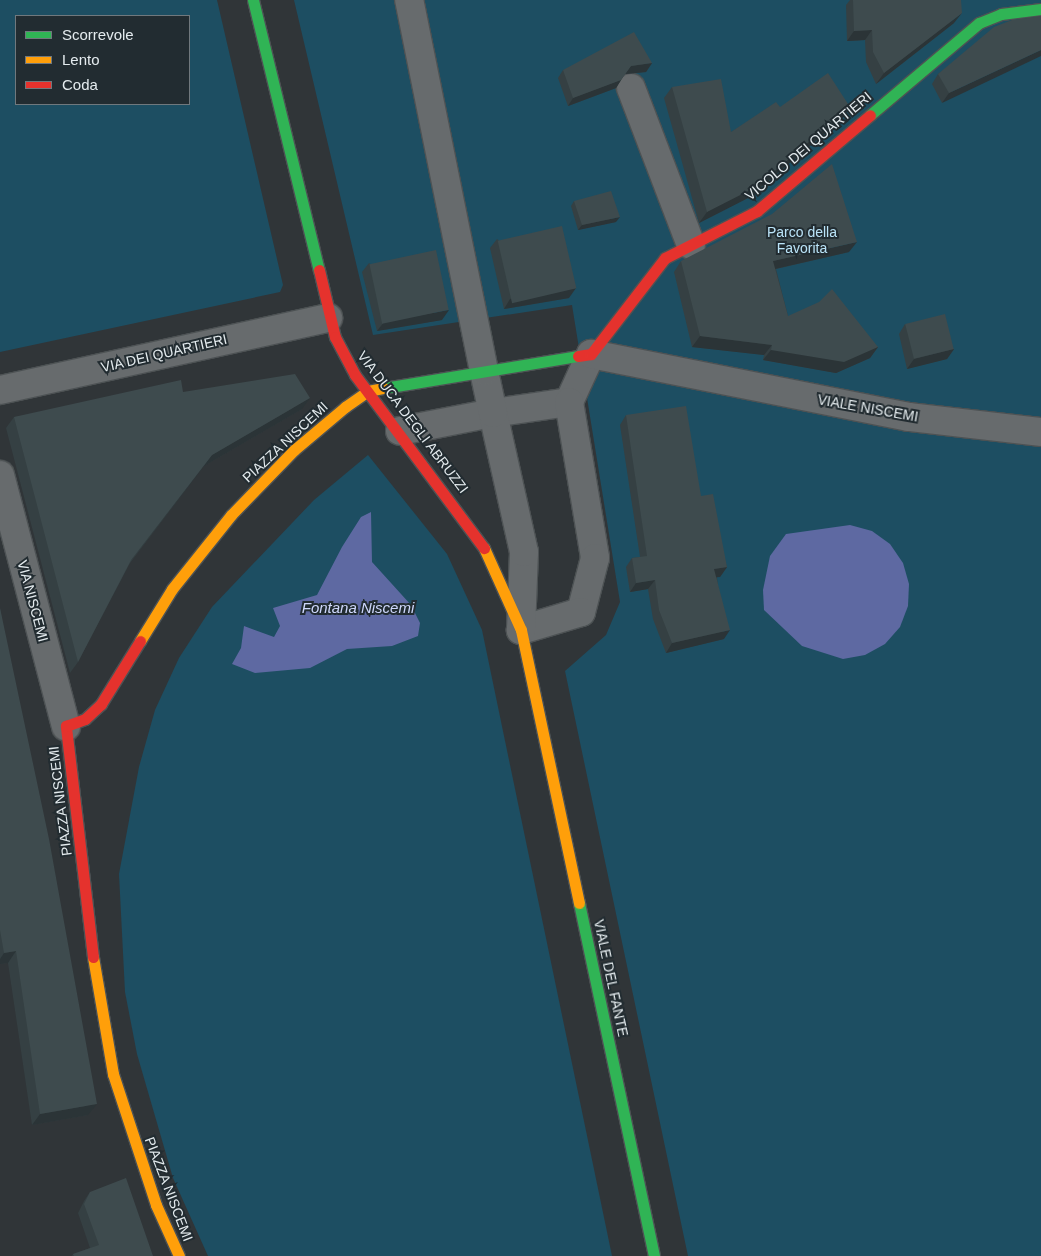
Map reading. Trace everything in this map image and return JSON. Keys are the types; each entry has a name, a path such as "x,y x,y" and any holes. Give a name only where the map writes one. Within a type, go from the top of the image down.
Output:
{"street":[{"name":"VIA DUCA DEGLI ABRUZZI","path":"253,0 328,318 344,356 368,391 481,540 521,630 539,706"},
{"path":"409,0 484,371 524,552 521,630 581,612 595,558 569,402 591,354"},
{"name":"VICOLO DEI QUARTIERI","path":"591,354 665,258 757,211 979,23 1001,14 1041,8"},
{"path":"631,88 691,245"},
{"name":"VIA DEI QUARTIERI","path":"0,390 328,318"},
{"path":"368,391 591,354"},
{"name":"VIALE NISCEMI","path":"591,354 909,417 1041,432"},
{"name":"PIAZZA NISCEMI","path":"179,1256 156,1205 112,1074 99,1005 66,726 84,719 101,704 172,590 231,515 294,450 368,391"},
{"path":"400,431 493,413 569,402"},
{"name":"VIA NISCEMI","path":"0,475 66,726"},
{"name":"VIALE DEL FANTE","path":"539,706 654,1256"}],"green space":[{"path":"0,0 217,0 283,285 280,292 0,352"},
{"name":"Parco della Favorita","path":"294,0 1041,0 1041,1256 688,1256 565,671 606,635 620,602 572,305 373,335"},
{"path":"368,455 447,554 482,630 612,1256 208,1256 173,1178 137,1054 125,992 119,874 139,767 155,710 179,658 212,607 314,500"}],"water":[{"name":"Fontana Niscemi","path":"371,512 372,562 411,605 420,623 418,636 392,646 347,649 310,668 255,673 232,664 241,648 244,626 274,637 280,626 273,608 317,595 342,547 361,517"},
{"path":"850,525 872,531 890,544 903,563 909,584 908,606 900,627 885,644 865,655 843,659 802,646 764,610 763,590 770,556 786,534"}],"building":[{"path":"853,0 961,0 962,13 884,73 873,52 872,30 854,31"},
{"path":"1041,16 1041,50 949,93 938,74 994,27 1012,20"},
{"path":"634,32 652,63 631,66 621,80 573,98 563,70"},
{"path":"828,73 850,107 756,187 707,212 672,87 721,79 731,132 776,102 780,107"},
{"path":"832,164 857,242 773,261 788,316 819,302 832,289 878,347 844,362 771,350 772,345 700,336 681,261 772,214"},
{"path":"611,191 620,217 582,225 574,201"},
{"path":"562,226 576,288 512,303 498,241"},
{"path":"436,250 449,310 382,324 369,264"},
{"path":"945,314 954,349 914,359 905,324"},
{"path":"295,374 310,398 212,455 131,560 78,662 14,417 181,380 183,392"},
{"path":"686,406 701,496 713,494 727,567 714,569 730,630 672,643 659,610 655,580 636,583 632,558 647,556 626,415"},
{"path":"0,608 49,839 97,1104 40,1114 16,951 4,953 0,930"},
{"path":"126,1178 153,1256 74,1256 73,1254 99,1245 84,1204 90,1192"}],"traffic: fast":[{"path":"253,0 319,270"},
{"path":"870,115 979,23 1001,14 1041,9"},
{"path":"384,388 578,356"},
{"path":"579,903 654,1256"}],"traffic: slow":[{"path":"140,641 172,589 231,515 294,450 345,407 368,391 384,388"},
{"path":"484,548 521,630 579,903"},
{"path":"93,957 113,1074 156,1205 179,1256"}],"traffic: jam":[{"path":"578,356 591,354 665,258 757,211 870,115"},
{"path":"319,270 335,337 355,375 484,548"},
{"path":"93,957 66,726 85,719 101,704 140,641"}]}
